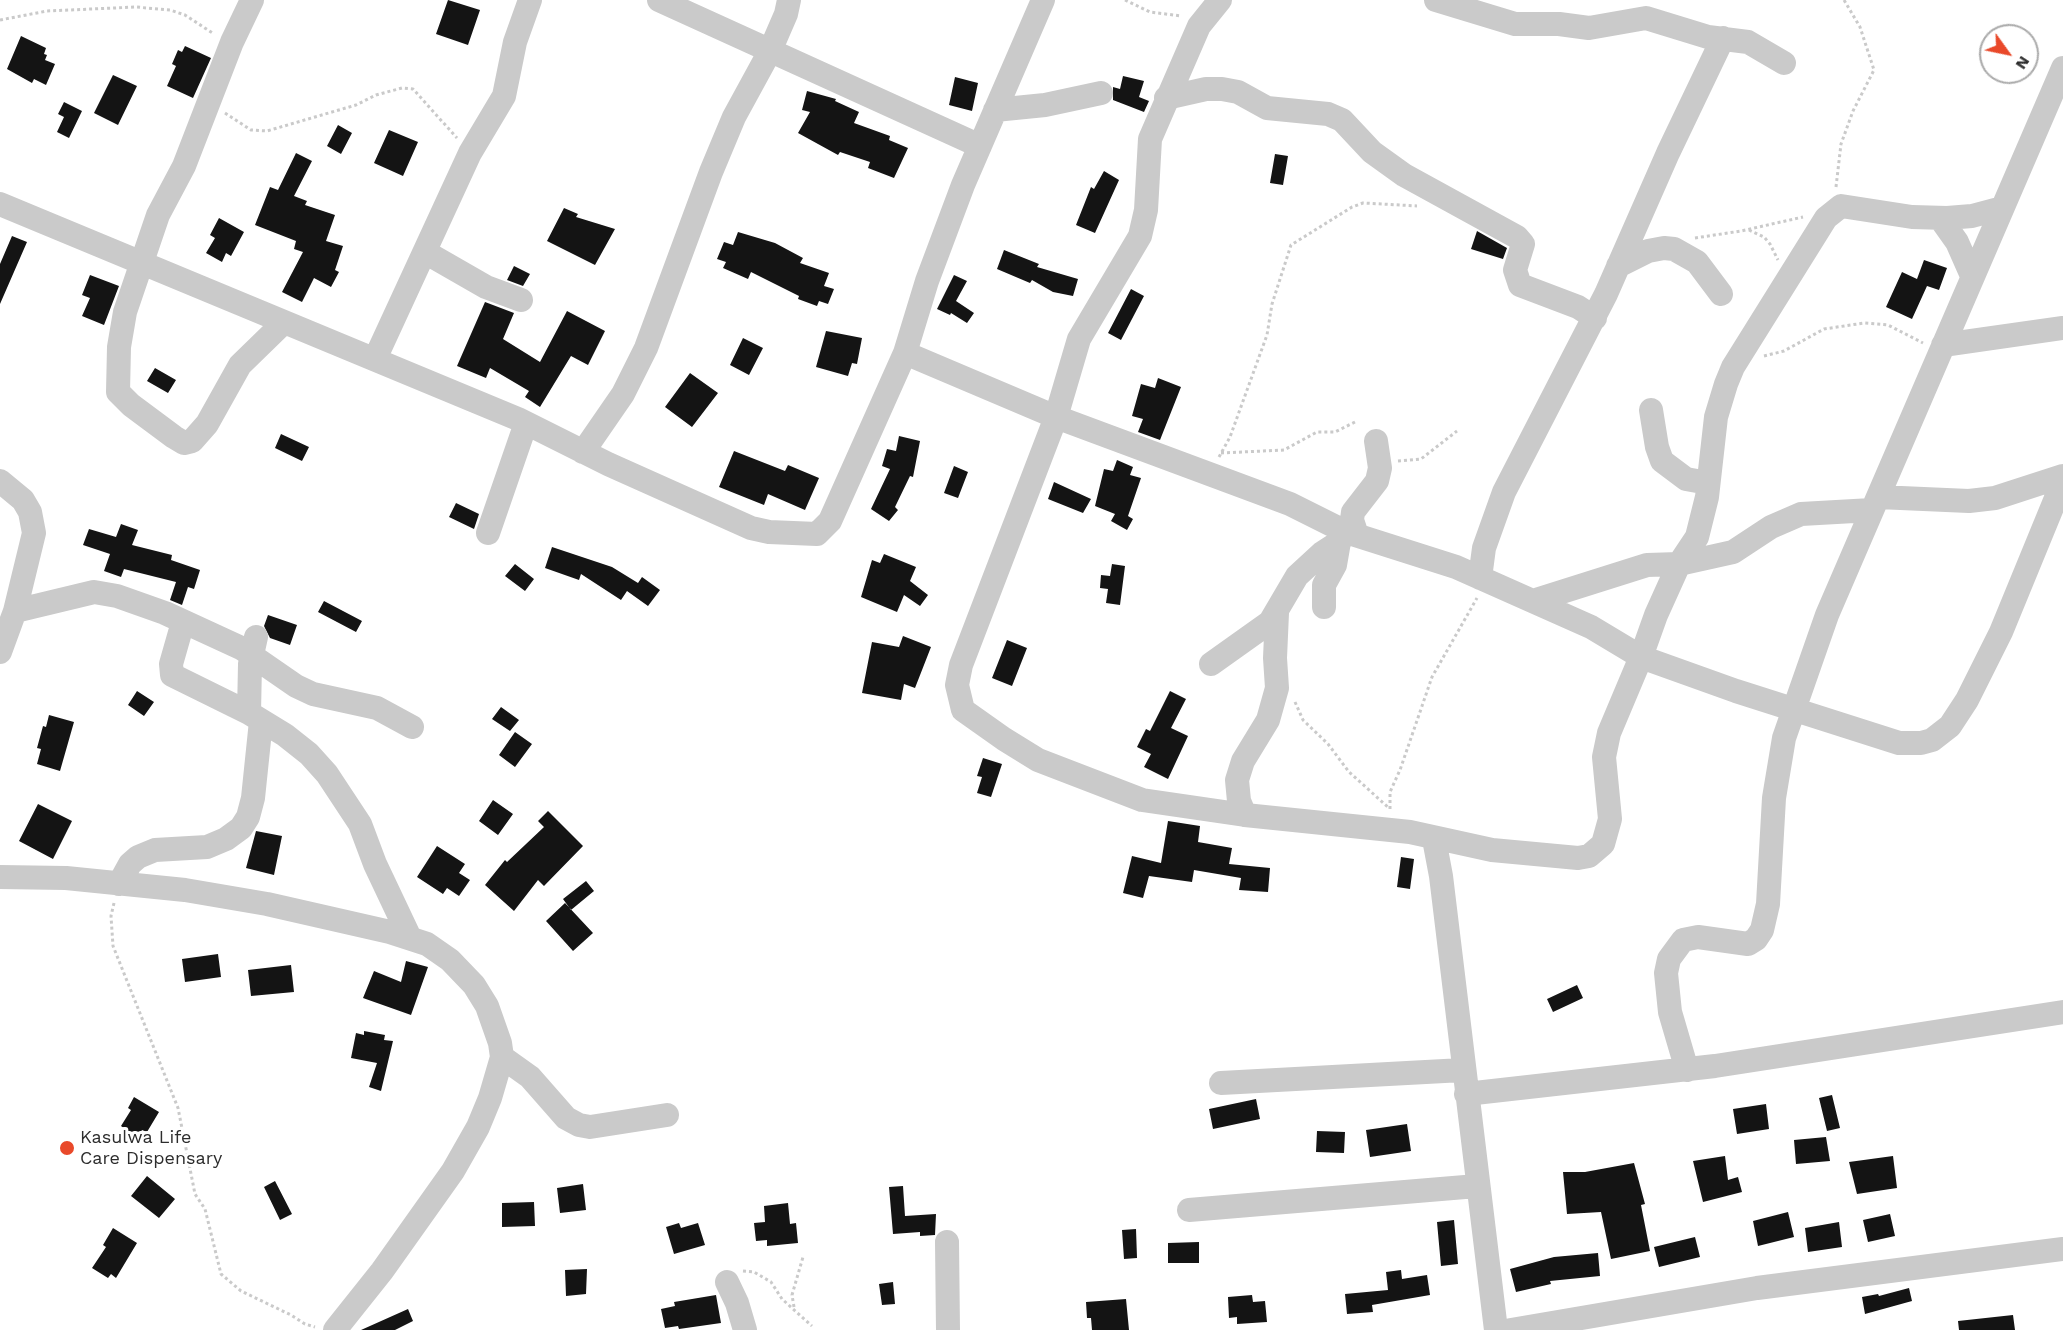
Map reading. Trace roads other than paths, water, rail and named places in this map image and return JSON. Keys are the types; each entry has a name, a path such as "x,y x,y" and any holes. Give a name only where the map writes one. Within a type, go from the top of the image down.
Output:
{"street":[{"path":"252,0 232,42 184,166 165,199 124,312 119,347 118,392 131,405 184,443 199,435 232,376 278,328 277,320"},
{"path":"375,359 470,153 504,96 515,42 530,0"},
{"path":"659,0 980,146"},
{"path":"583,452 623,394 646,348 729,128 770,51 786,14 789,0"},
{"path":"0,204 526,423 583,452 751,528 769,532 818,534 830,521 905,352 927,281 980,146 1024,50 1043,0"},
{"path":"1436,0 1515,24 1559,24 1589,28 1646,18 1708,37 1748,42 1784,63"},
{"path":"1215,4 1199,26 1150,139 1146,210 1140,236 1079,339 1056,417 961,665 957,685 963,710 1004,740 1038,760 1142,800 1245,815 1410,832 1492,850 1557,857 1588,856 1603,844 1610,819 1604,757 1609,733 1656,615 1679,564 1697,537 1706,503 1716,417 1739,357 1836,209 1940,218 1972,216 2001,208"},
{"path":"1484,580 1484,548 1504,492 1595,318 1668,153 1723,38"},
{"path":"1687,1070 1670,1012 1666,973 1669,958 1683,940 1698,938 1748,944 1756,939 1762,930 1768,904 1774,798 1784,738 1827,615 2063,68"},
{"path":"1166,99 1206,89 1222,89 1238,92 1267,108 1328,114 1342,120 1372,152 1404,175 1517,237 1523,244 1515,270 1520,285 1578,307 1595,318"},
{"path":"995,110 1046,105 1101,93"},
{"path":"1940,218 1957,242 1972,276"},
{"path":"1618,266 1648,251 1674,249 1697,262 1721,294"},
{"path":"425,252 486,287 521,300"},
{"path":"1942,348 2063,328"},
{"path":"905,352 1056,417 1290,504 1347,537 1456,567 1591,627 1641,657 1736,691 1899,743 1921,743 1932,740 1950,726 1967,700 2001,632 2063,481"},
{"path":"1652,410 1657,447 1662,460 1686,479 1708,483"},
{"path":"488,533 526,423"},
{"path":"1324,607 1324,585 1347,537 1353,512 1377,481 1380,468 1376,441"},
{"path":"1533,601 1647,565 1679,564 1733,552 1771,527 1801,514 1875,504 1995,498 2063,476"},
{"path":"0,481 23,501 33,522 33,543 15,610 0,652"},
{"path":"1211,664 1270,622 1297,576 1322,553 1347,537"},
{"path":"15,610 94,592 140,604 183,622 254,646 296,686 313,694 377,708 412,727"},
{"path":"1245,815 1239,801 1237,780 1242,761 1269,720 1277,688 1275,658 1277,613"},
{"path":"183,622 171,664 172,675 255,717 285,735 309,754 345,800 360,824 375,864 410,938"},
{"path":"119,884 130,864 138,857 155,850 207,847 226,839 241,828 248,817 253,798 254,646"},
{"path":"1434,839 1441,876 1496,1330"},
{"path":"0,877 66,878 185,890 267,904 427,944 450,960 474,985 497,1028 502,1057 478,1127 453,1171 382,1271 328,1329"},
{"path":"1466,1094 1687,1070 1886,1042 2063,1012"},
{"path":"502,1057 530,1077 566,1118 579,1125 590,1127 667,1115"},
{"path":"1221,1083 1463,1070"},
{"path":"1190,1210 1477,1186"},
{"path":"947,1242 948,1330"},
{"path":"1511,1330 1757,1288 2063,1249"},
{"path":"727,1282 737,1303 745,1330"}],"place":[{"name":"Kasulwa Life Care Dispensary","path":"67,1148"}]}
